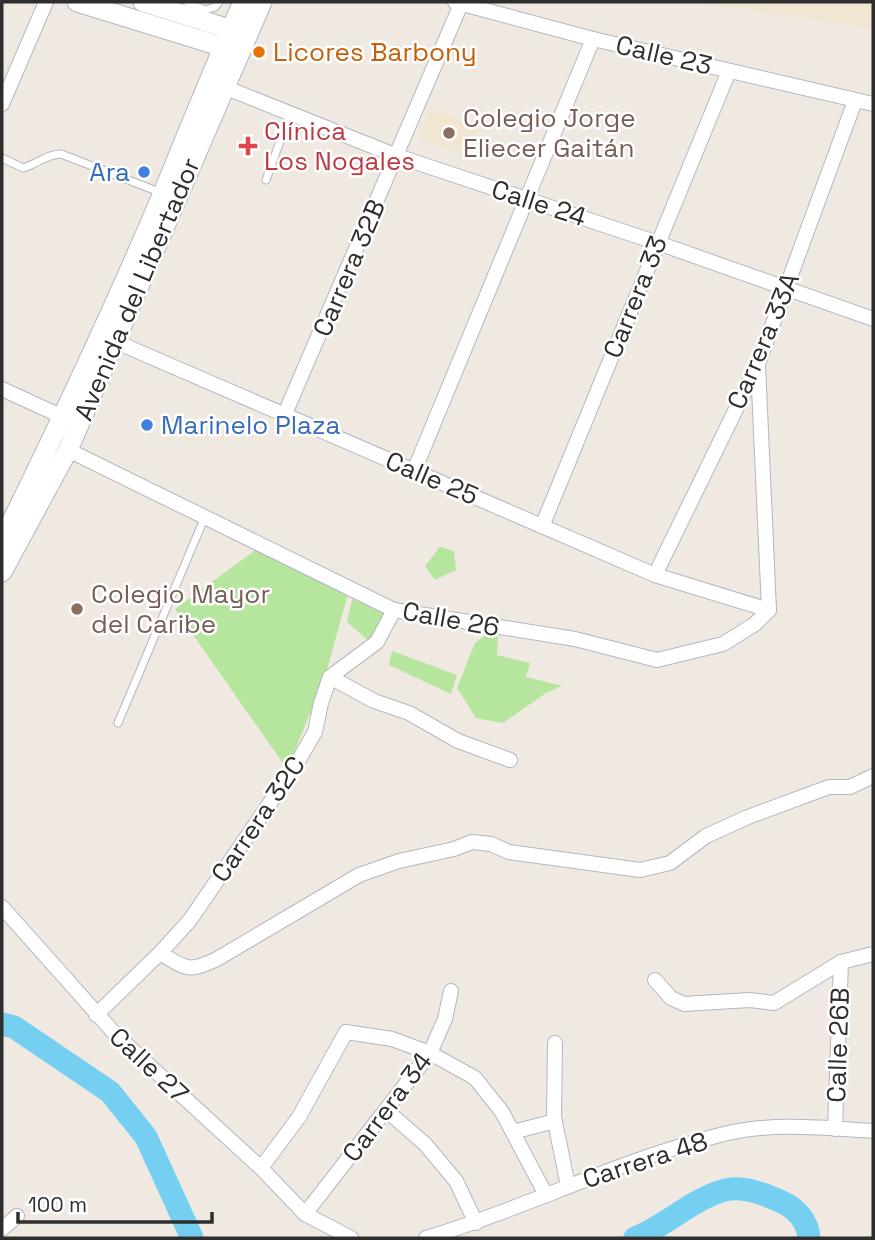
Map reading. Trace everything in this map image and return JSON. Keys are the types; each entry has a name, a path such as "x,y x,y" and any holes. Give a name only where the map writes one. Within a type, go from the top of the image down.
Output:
{"main road":[{"path":"77,2 235,40"},
{"path":"143,2 204,15 235,40"},
{"name":"Avenida del Libertador","path":"235,40 243,2"},
{"name":"Avenida del Libertador","path":"2,541 63,417 107,338 235,40 262,2"},
{"name":"Avenida del Libertador","path":"2,572 68,450 162,194 216,83"}],"street":[{"path":"2,104 46,2"},
{"name":"Calle 23","path":"458,3 593,39 873,104"},
{"name":"Carrera 32B","path":"284,416 397,156 458,3"},
{"path":"414,471 593,39"},
{"name":"Carrera 33","path":"543,524 729,71"},
{"name":"Calle 24","path":"216,83 397,156 787,287 873,319"},
{"name":"Carrera 33A","path":"655,575 758,364 855,101"},
{"name":"Calle 25","path":"107,338 284,416 543,524 655,575 769,610"},
{"path":"758,364 769,610"},
{"path":"2,389 63,417"},
{"name":"Calle 26","path":"68,450 394,610 575,639 657,660 723,645 755,624 769,610"},
{"path":"394,610 377,642 330,677 374,701 409,713 458,740 509,760"},
{"name":"Carrera 32C","path":"96,1015 190,920 294,768 315,732 330,677"},
{"path":"160,953 183,967 196,969 359,875 399,860 453,849 472,842 491,844 509,852 640,870 670,863 706,836 748,817 829,787 850,787 873,776"},
{"name":"Calle 27","path":"2,907 96,1015 261,1168 305,1214"},
{"path":"655,980 671,998 684,1004 750,1000 774,1003 841,962 873,954"},
{"name":"Calle 26B","path":"835,1129 841,962"},
{"name":"Carrera 34","path":"305,1214 430,1053 445,1019 451,991"},
{"path":"261,1168 299,1117 346,1032 392,1039 430,1053 475,1078 502,1112 546,1195"},
{"path":"555,1043 555,1121 568,1185"},
{"path":"387,1111 425,1144 456,1181 476,1223"},
{"path":"513,1132 555,1121"},
{"name":"Carrera 48","path":"426,1238 476,1223 568,1185 634,1162 725,1134 778,1126 873,1131"},
{"path":"305,1214 351,1238"},
{"path":"2,1229 17,1216"}],"lane":[{"path":"187,2 204,15 219,2"},
{"path":"266,180 290,114"},
{"path":"2,158 23,168 51,154 61,154 162,194"},
{"path":"118,723 204,519"}],"shaded area":[{"path":"690,2 873,2 873,30 838,23"},
{"name":"Colegio Jorge Eliecer Gaitán","path":"430,108 480,127 469,157 419,138"}],"green space":[{"path":"440,547 454,551 456,570 435,580 425,566"},
{"path":"257,549 348,594 324,680 287,769 175,609"},
{"path":"352,599 387,612 370,642 347,622"},
{"path":"487,634 498,634 497,655 530,663 526,677 562,686 546,693 503,723 476,718 457,688 475,643"},
{"path":"392,651 457,675 451,694 389,665"}],"waterway":[{"path":"2,1024 14,1027 110,1092 146,1137 192,1238"},
{"path":"635,1238 701,1200 732,1189 762,1194 792,1208 804,1221 809,1238"}],"place":[{"name":"Licores Barbony","path":"259,52"},
{"name":"Colegio Jorge Eliecer Gaitán","path":"449,133"},
{"name":"Clínica Los Nogales","path":"248,146"},
{"name":"Ara","path":"144,172"},
{"name":"Marinelo Plaza","path":"147,425"},
{"name":"Colegio Mayor del Caribe","path":"77,609"}]}
